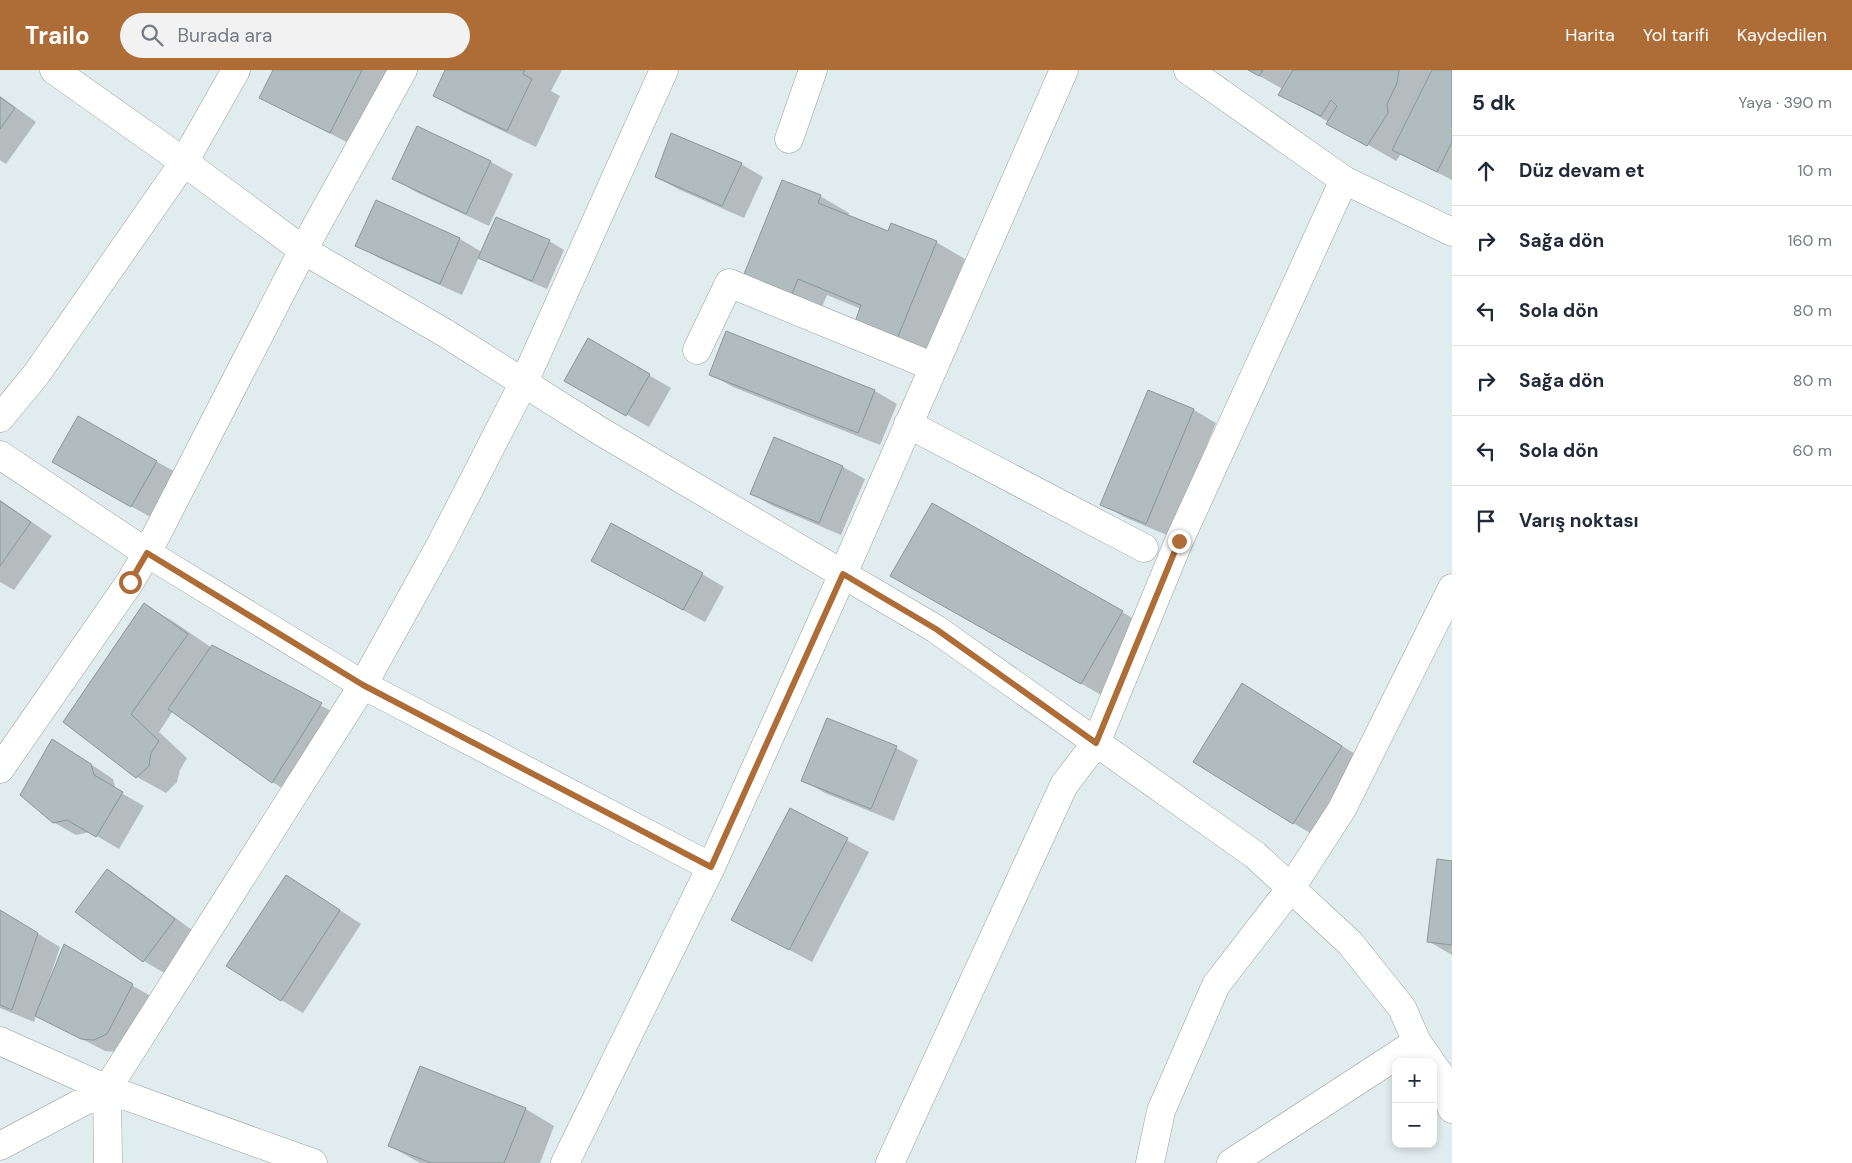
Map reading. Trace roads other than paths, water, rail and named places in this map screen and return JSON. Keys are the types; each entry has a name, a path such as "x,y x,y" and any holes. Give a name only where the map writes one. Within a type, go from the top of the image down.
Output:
{"street":[{"path":"54,70 184,162 302,250 445,333 600,431 936,629 1255,855 1350,943 1402,1008 1433,1058"},
{"path":"0,418 35,376 184,162 236,70"},
{"path":"0,769 130,582 147,553 302,250 403,70"},
{"path":"0,1146 107,1089 363,685 441,544 524,382 664,70"},
{"path":"788,139 813,70"},
{"path":"565,1163 711,867 843,574 1064,70"},
{"path":"1188,70 1344,180 1452,232"},
{"path":"890,1163 1064,785 1096,743 1179,541 1344,180"},
{"path":"697,350 729,283 934,367"},
{"path":"908,424 1144,548"},
{"path":"0,455 147,553 363,685 711,867"},
{"path":"1150,1163 1161,1111 1216,985 1291,888 1342,809 1452,588"},
{"path":"0,1040 107,1089 313,1163"},
{"path":"1437,1067 1452,1109"},
{"path":"1231,1163 1392,1082"},
{"path":"107,1089 108,1163"}]}
